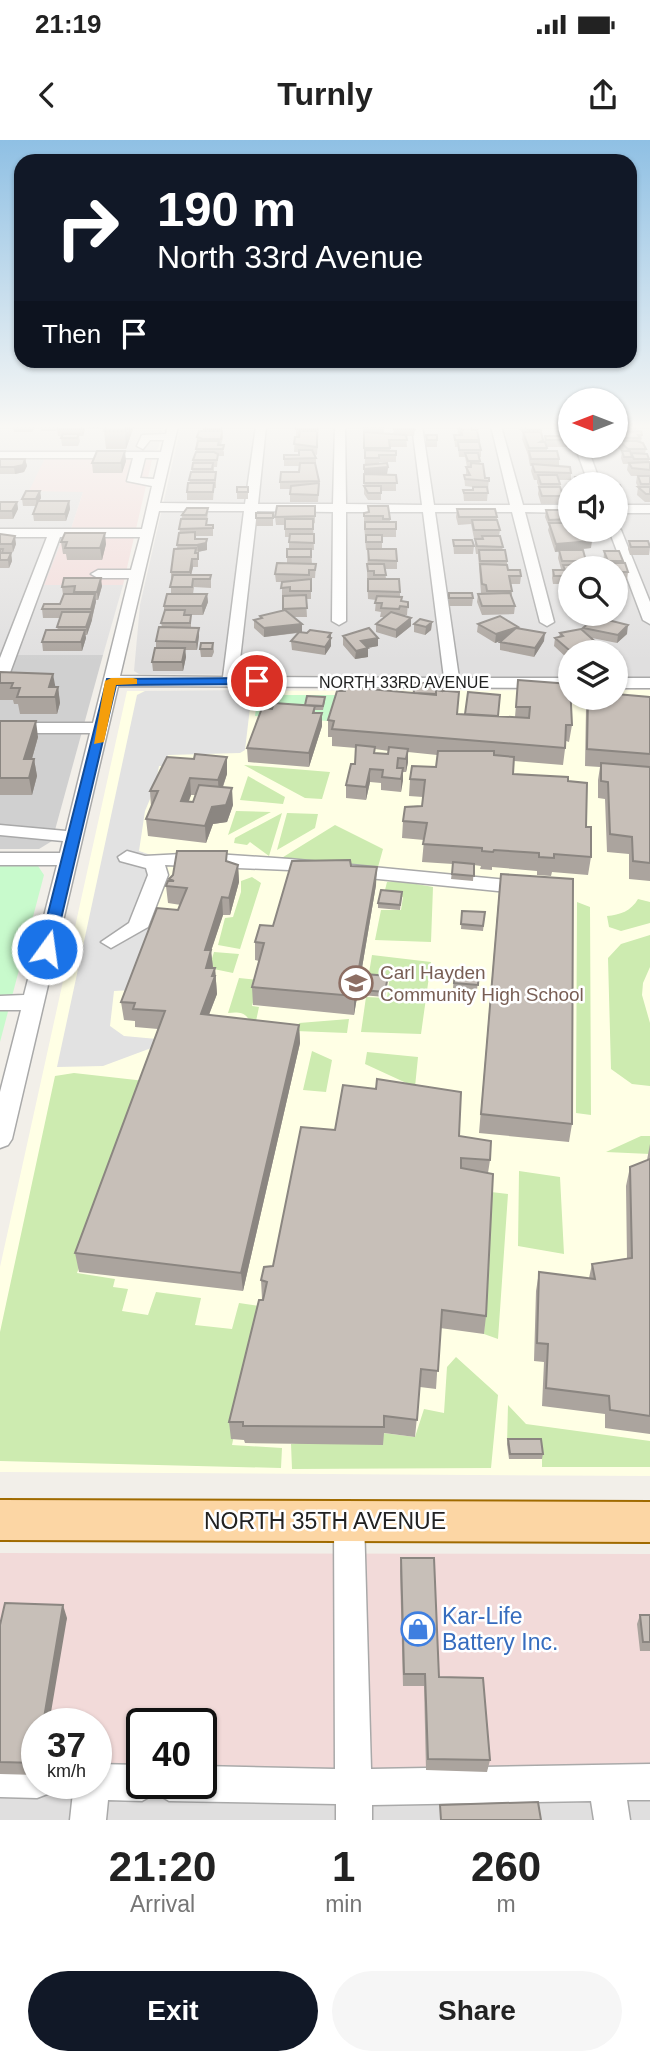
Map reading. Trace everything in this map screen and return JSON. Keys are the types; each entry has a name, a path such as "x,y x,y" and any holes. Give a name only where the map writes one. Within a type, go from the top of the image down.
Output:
{"main road":[{"name":"NORTH 35TH AVENUE","path":"0,1520 650,1522"}],"street":[{"path":"339,621 340,504"},
{"path":"428,504 452,682"},
{"path":"517,504 547,622"},
{"path":"0,1139 70,859 152,507 558,509"},
{"path":"230,681 250,507"},
{"path":"628,509 650,509"},
{"path":"0,533 145,533"},
{"path":"0,678 55,533"},
{"path":"620,542 650,620"},
{"path":"99,574 136,574"},
{"name":"NORTH 33RD AVENUE","path":"111,681 558,683"},
{"path":"628,683 650,683"},
{"path":"7,732 101,728"},
{"path":"0,830 75,837"},
{"path":"111,943 138,927 158,875 155,864 127,857"},
{"path":"147,861 171,858 268,863 447,883 547,889"},
{"path":"0,859 70,859"},
{"path":"0,1003 33,1002"},
{"path":"349,1519 354,1804"},
{"path":"0,1779 21,1780"},
{"path":"607,1782 612,1820"},
{"path":"217,1788 354,1804 607,1782 650,1782"},
{"path":"88,1820 91,1799"}],"shaded area":[{"path":"0,504 79,504 71,529 62,540 45,585 123,585 103,655 13,655 0,688"},
{"path":"79,504 142,504 123,585 44,585 62,540 71,529"},
{"path":"163,504 558,504 558,542 628,542 628,504 650,504 650,678 628,678 628,640 558,640 558,678 139,674 134,671 140,605"},
{"path":"13,655 103,655 52,841 39,849 0,849 0,688"},
{"path":"243,690 242,698 251,699 245,750 240,753 168,755 164,766 159,766 155,787 145,811 139,851 160,858 162,885 133,990 114,991 110,1026 124,1036 157,1039 154,1047 103,1066 57,1067 137,695 145,691"},
{"name":"Carl Hayden Community High School","path":"558,690 558,710 628,710 628,690 650,690 650,1476 0,1472 0,1267 127,691"},
{"path":"0,1553 650,1554 650,1785 217,1783 217,1708 126,1708 126,1782 112,1782 112,1708 21,1708 21,1748 0,1779"},
{"path":"0,1779 21,1781 21,1799 112,1799 112,1783 126,1783 126,1799 217,1799 217,1784 650,1785 650,1820 0,1820"}],"green space":[{"path":"258,695 336,695 328,721 255,716"},
{"path":"244,765 330,772 322,799 305,798"},
{"path":"248,776 285,797 283,804 240,800"},
{"path":"236,811 271,812 228,835"},
{"path":"282,813 269,856 250,842 247,845 234,843 235,838"},
{"path":"287,813 318,814 315,828 277,850"},
{"path":"335,825 383,849 378,867 280,859"},
{"path":"0,866 38,866 44,875 0,1042"},
{"path":"252,877 261,883 240,949 218,945 225,918 233,917 241,892 241,881"},
{"path":"400,881 433,887 431,942 375,940 381,910 401,910 403,897 384,894 387,882"},
{"path":"638,899 650,902 650,923 621,931 609,927 607,916 625,912"},
{"path":"577,902 590,907 591,1115 576,1113"},
{"path":"650,935 650,967 643,983 642,995 650,1023 650,1086 632,1084 611,1069 608,958 621,944"},
{"path":"214,952 239,954 233,973 209,968"},
{"path":"372,955 431,962 421,1034 361,1032 366,997 387,998 389,982 368,979"},
{"path":"239,978 259,980 252,1006 259,1007 256,1021 250,1021 241,1013 228,1013"},
{"path":"349,1019 347,1033 296,1031 299,1023"},
{"path":"312,1051 332,1060 326,1092 303,1090"},
{"path":"367,1052 418,1057 415,1087 365,1064"},
{"path":"74,1073 145,1081 77,1273 115,1279 113,1287 128,1289 122,1311 148,1315 156,1292 201,1298 195,1325 232,1329 239,1303 260,1306 232,1445 282,1448 281,1468 0,1461 0,1332 55,1076"},
{"path":"641,1136 650,1136 650,1154 606,1152"},
{"path":"519,1171 560,1177 564,1254 518,1246"},
{"path":"491,1192 508,1194 498,1339 484,1334"},
{"path":"456,1357 498,1395 491,1468 292,1469 291,1444 383,1433 415,1437 424,1409 444,1413 447,1367"},
{"path":"508,1405 526,1424 650,1441 650,1467 542,1467 542,1459 507,1444"}],"building":[{"path":"0,504 16,504 12,511 0,511"},
{"path":"37,504 68,504 65,514 33,514"},
{"path":"277,506 315,506 315,516 275,517"},
{"path":"368,506 388,506 390,519 383,519 383,516 364,516 364,513 369,512"},
{"path":"187,508 208,508 206,515 182,515"},
{"path":"457,509 495,509 497,517 459,517"},
{"path":"546,510 558,510 558,520 549,520"},
{"path":"256,513 273,513 273,518 256,518"},
{"path":"181,519 207,519 206,525 213,525 213,528 179,529"},
{"path":"285,519 313,519 313,529 285,529"},
{"path":"472,520 497,520 500,530 474,530"},
{"path":"365,522 396,522 396,529 365,529"},
{"path":"549,523 558,523 558,542 580,542 556,544"},
{"path":"195,532 195,539 207,539 206,543 177,545 179,533"},
{"path":"65,533 105,533 100,548 65,548 67,542 61,542"},
{"path":"0,534 15,536 12,544 0,544"},
{"path":"290,534 314,534 314,543 289,542"},
{"path":"366,535 382,535 382,542 366,542"},
{"path":"482,536 500,536 503,547 477,546 475,539 483,539"},
{"path":"453,540 472,540 474,546 454,546"},
{"path":"629,541 648,541 650,547 631,547"},
{"path":"196,548 198,559 192,559 190,572 171,572 174,549"},
{"path":"0,549 3,549 2,553 11,553 8,560 0,560"},
{"path":"287,549 311,549 311,557 287,557"},
{"path":"368,549 396,549 397,561 369,560"},
{"path":"479,550 505,550 507,561 480,561"},
{"path":"559,550 583,550 585,556 561,556"},
{"path":"604,551 619,551 621,556 606,556"},
{"path":"277,563 316,564 315,570 309,570 309,575 275,574"},
{"path":"367,564 384,564 386,575 374,575 374,571 368,571"},
{"path":"480,564 507,565 508,570 520,570 521,576 509,576 512,591 487,591 486,585 482,584"},
{"path":"173,575 211,575 210,579 193,579 192,587 170,587"},
{"path":"64,578 101,578 97,592 74,592 75,586 62,587"},
{"path":"311,579 311,591 281,588 282,582"},
{"path":"368,579 399,579 400,592 368,591"},
{"path":"449,593 472,593 473,598 449,598"},
{"path":"510,593 515,606 482,606 478,594"},
{"path":"64,594 95,594 91,609 42,609 44,604 60,604"},
{"path":"167,594 207,594 202,606 164,606"},
{"path":"306,595 307,608 283,609 283,596"},
{"path":"377,596 402,597 401,601 408,602 408,607 381,608 382,603 375,603"},
{"path":"165,610 185,610 184,615 191,615 190,623 161,623"},
{"path":"285,610 302,624 264,628 254,620 262,618 260,616"},
{"path":"62,612 91,612 86,627 57,627"},
{"path":"391,612 411,618 396,630 376,624"},
{"path":"500,616 518,627 496,634 478,624"},
{"path":"420,619 432,622 426,627 414,624"},
{"path":"585,626 627,626 618,635 583,628"},
{"path":"159,627 199,628 196,642 156,641"},
{"path":"369,628 378,638 361,641 368,648 356,651 343,636"},
{"path":"516,628 545,633 535,648 500,642"},
{"path":"581,629 593,640 558,641 555,638 563,636 560,633"},
{"path":"46,630 85,630 81,642 42,642"},
{"path":"310,630 331,633 325,647 291,641 299,632 307,633"},
{"path":"201,643 213,643 212,649 200,649"},
{"path":"155,648 185,648 182,662 152,662"},
{"path":"0,672 53,674 49,687 58,687 55,697 17,697 20,688 11,688 13,683 0,683"},
{"path":"518,680 558,683 558,710 571,710 572,725 566,725 565,748 332,729 334,721 328,720 337,691 345,691 346,687 436,695 436,690 459,692 457,714 529,718 530,707 516,707"},
{"path":"413,683 442,683 442,691 436,690 436,694 414,693"},
{"path":"468,692 500,695 498,716 465,714"},
{"path":"628,695 650,697 650,754 587,749 588,710 628,710"},
{"path":"307,696 325,697 323,706 305,705"},
{"path":"274,703 315,706 313,713 322,713 309,753 247,748 262,708 272,709"},
{"path":"0,721 36,721 24,759 34,759 29,778 0,778"},
{"path":"356,745 375,747 374,753 388,754 389,747 408,749 406,759 398,758 397,768 403,768 401,779 382,777 383,770 370,769 366,787 346,785 351,764 355,764"},
{"path":"438,751 494,751 494,755 514,757 513,774 568,777 568,781 587,783 586,827 591,827 591,857 554,854 554,858 539,857 539,853 493,852 482,851 482,848 423,844 427,823 403,821 405,807 422,806 425,780 410,779 412,766 436,767"},
{"path":"195,754 227,757 218,780 190,778 181,801 193,802 199,785 232,788 226,805 212,807 205,826 146,819 158,791 150,791 167,757 194,759"},
{"path":"601,763 650,767 650,863 633,861 632,837 610,834 608,782 601,781"},
{"path":"177,851 227,851 226,861 238,865 229,898 222,897 205,950 211,950 206,968 215,968 212,976 215,976 201,1014 299,1025 241,1273 75,1253 165,1011 133,1009 135,1003 121,1002 157,908 178,910 187,888 166,886 168,881 174,881 169,879 173,875"},
{"path":"350,860 351,866 377,867 354,996 252,987 264,943 255,942 260,925 273,926 292,861"},
{"path":"453,862 474,864 474,876 452,874"},
{"path":"501,874 573,879 572,1124 481,1114"},
{"path":"381,890 402,892 400,905 378,903"},
{"path":"462,911 485,912 483,926 461,924"},
{"path":"455,968 479,970 478,985 454,983"},
{"path":"365,974 388,976 385,992 362,990"},
{"path":"377,1079 461,1092 459,1136 491,1141 490,1160 461,1158 461,1168 493,1174 486,1316 442,1310 438,1371 421,1369 417,1420 384,1416 384,1427 243,1426 243,1422 229,1422 259,1300 263,1300 267,1282 261,1280 264,1267 273,1266 301,1127 335,1130 343,1085 376,1089"},
{"path":"650,1159 650,1416 610,1410 609,1396 546,1388 548,1344 537,1343 539,1272 595,1279 592,1264 632,1258 630,1167"},
{"path":"508,1439 541,1439 543,1454 510,1454"},
{"name":"Kar-Life Battery Inc.","path":"401,1558 434,1558 439,1677 483,1678 490,1760 428,1759 425,1674 404,1674"},
{"path":"5,1603 63,1605 46,1708 21,1708 21,1763 0,1762 0,1625"},
{"path":"640,1615 650,1615 650,1642 643,1642"},
{"path":"538,1802 541,1820 441,1820 440,1805"}],"slow traffic":[{"path":"98,742 111,681 133,681"}],"place":[{"name":"Carl Hayden Community High School","path":"356,983"},
{"name":"Kar-Life Battery Inc.","path":"418,1629"}],"route":[{"path":"47,949 111,681 257,681"}]}
